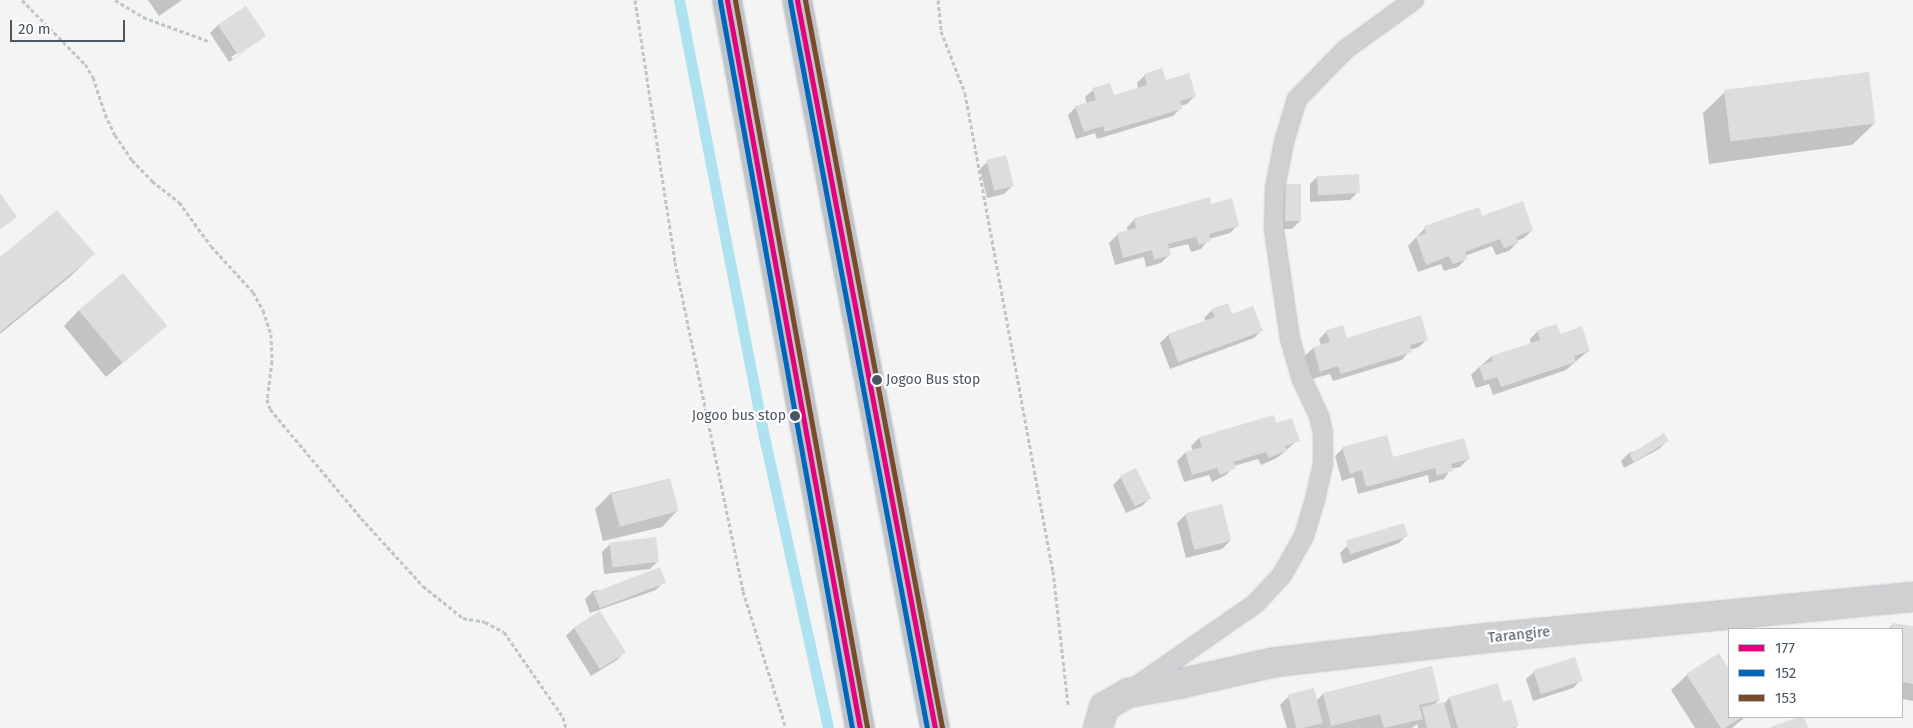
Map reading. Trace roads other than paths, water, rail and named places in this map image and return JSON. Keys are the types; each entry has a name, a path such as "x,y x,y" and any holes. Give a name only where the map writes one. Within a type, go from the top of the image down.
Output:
{"highway":[{"path":"727,0 860,728"},
{"path":"797,0 935,728"}],"street":[{"name":"Tarangire","path":"1128,693 1276,662 1486,638 1913,598"},
{"path":"1098,728 1104,707 1128,693"}],"lane":[{"path":"1128,693 1255,604 1282,575 1304,536 1323,463 1323,433 1319,416 1302,380 1290,339 1274,229 1275,188 1284,142 1297,99 1346,49 1414,0"}],"waterway":[{"path":"679,0 765,441 828,728"}],"place":[{"name":"Jogoo Bus stop","path":"877,380"},
{"name":"Jogoo bus stop","path":"795,416"}]}
